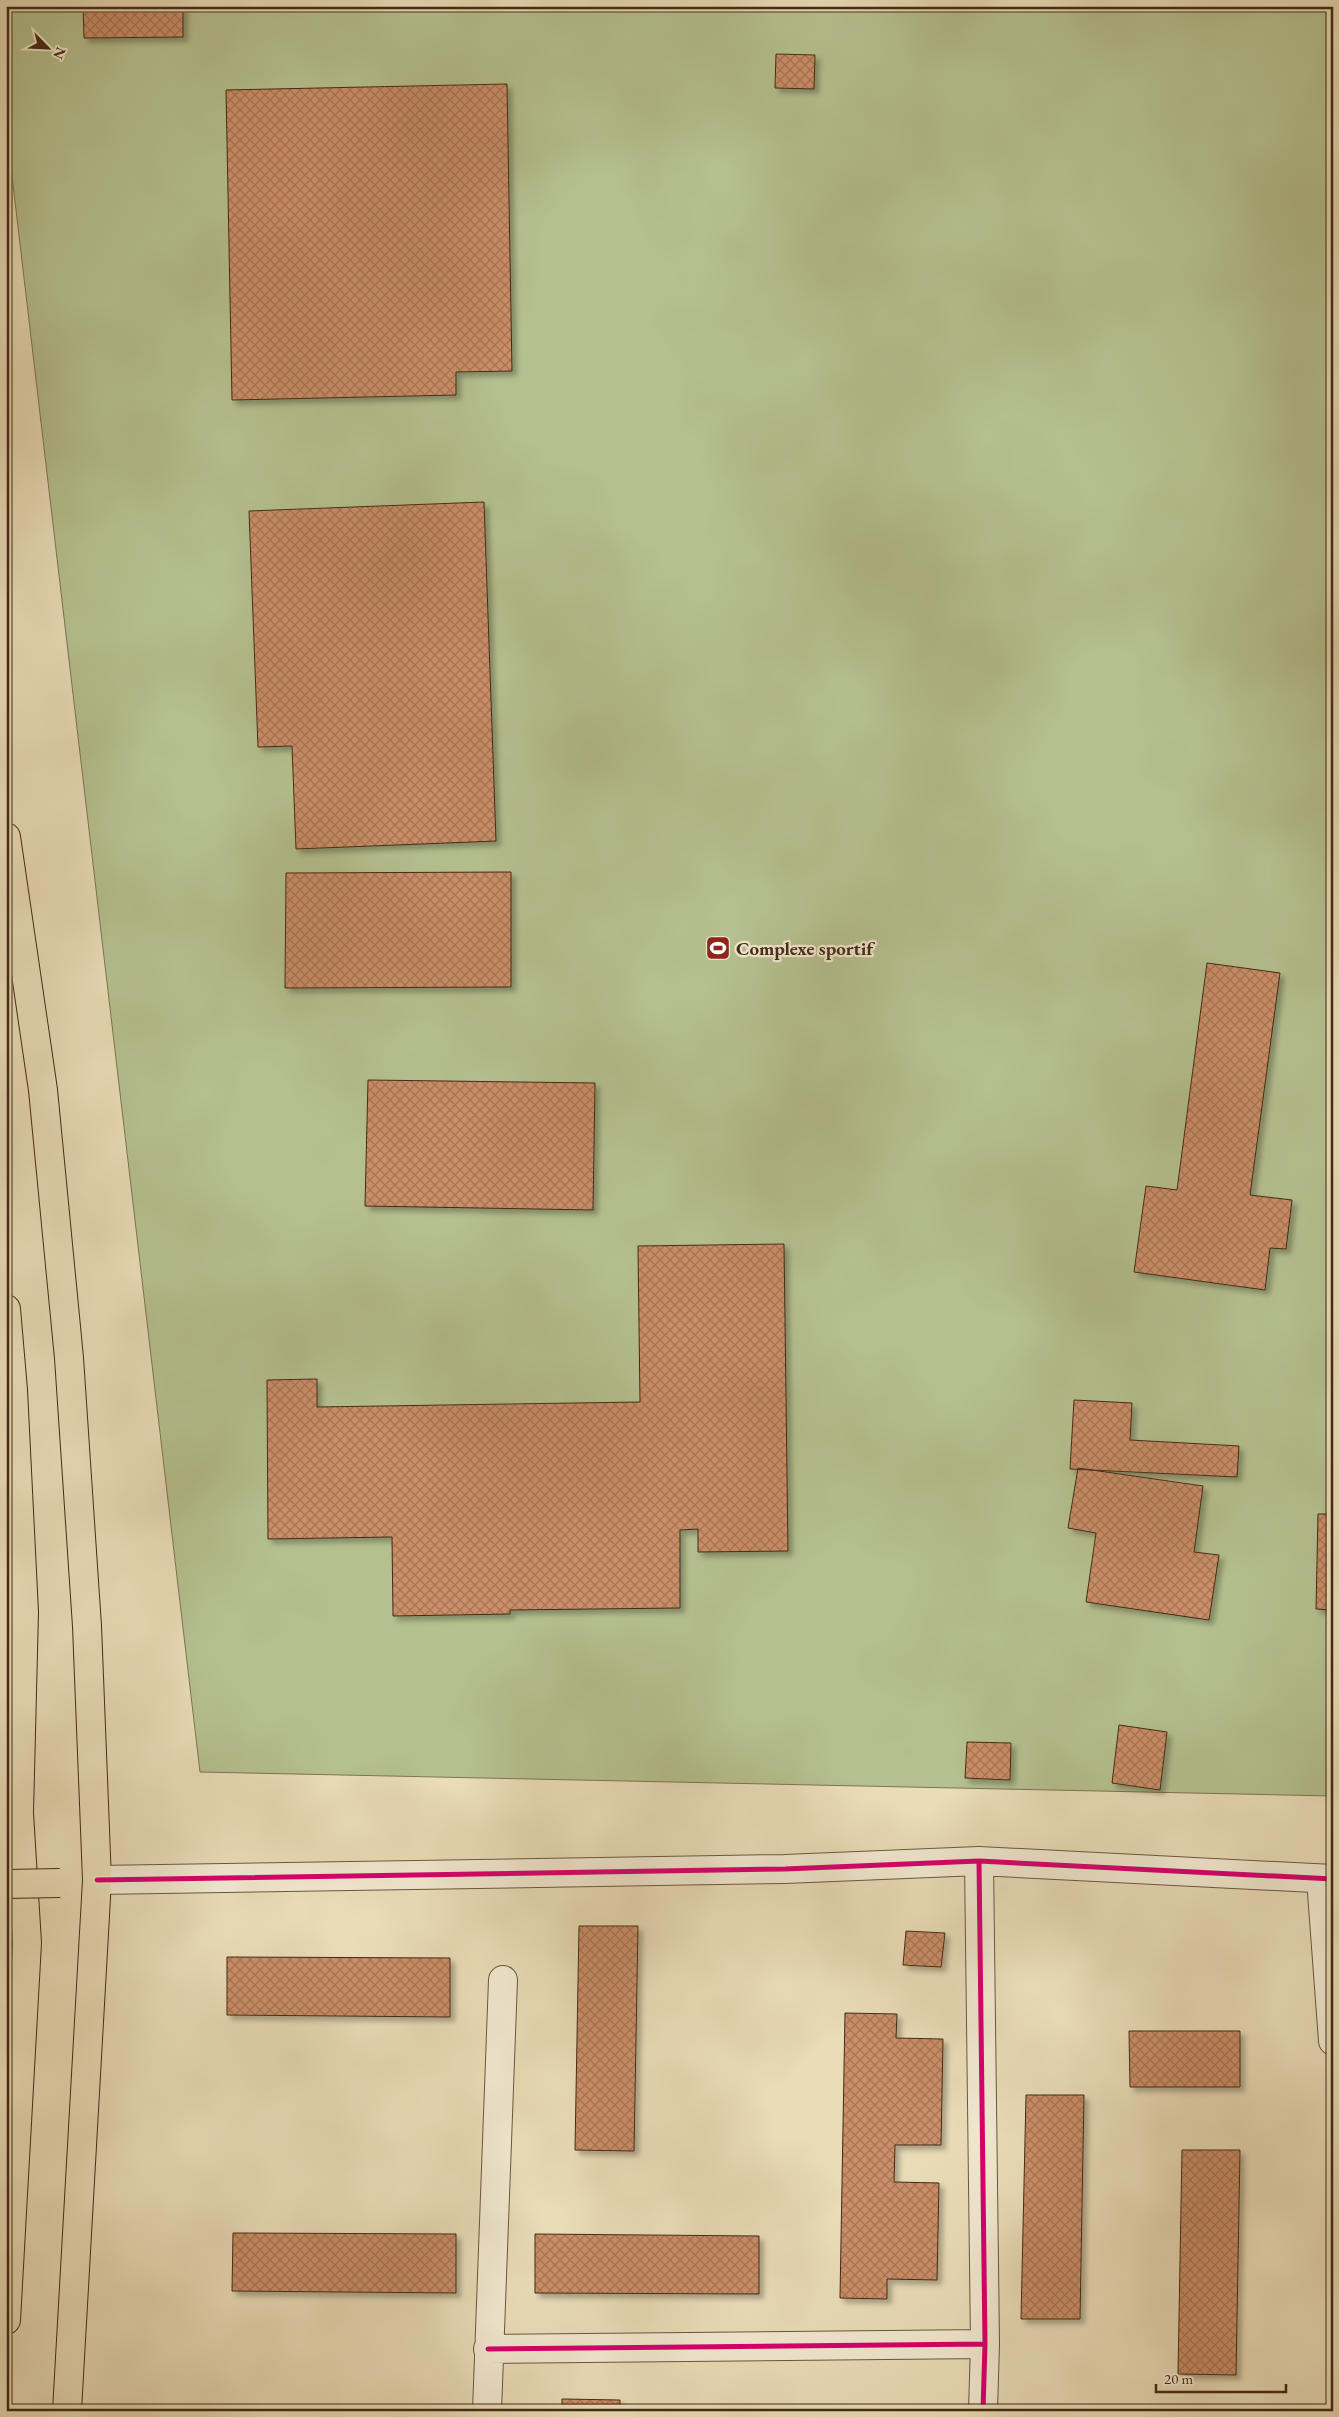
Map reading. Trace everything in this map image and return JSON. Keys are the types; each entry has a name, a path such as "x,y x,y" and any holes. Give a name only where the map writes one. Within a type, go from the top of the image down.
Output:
{"main road":[{"path":"6,837 44,1090 69,1358 87,1626 97,1880 67,2411"},
{"path":"6,1309 13,1390 24,1612 19,1812 27,1943 6,2320"},
{"path":"6,1884 97,1880"}],"street":[{"path":"97,1880 775,1870 979,1861 1327,1879 1333,2041"},
{"path":"979,1861 985,2344 983,2411"},
{"path":"487,2411 503,1980"},
{"path":"488,2349 985,2344"}],"green space":[{"name":"Complexe sportif","path":"6,6 1333,6 1333,1796 200,1772 6,125"}],"building":[{"path":"83,6 183,6 183,37 84,38"},
{"path":"776,54 815,55 814,89 775,88"},
{"path":"507,84 512,371 456,372 456,395 232,400 226,90"},
{"path":"484,502 496,841 296,849 292,746 258,747 249,511"},
{"path":"511,872 511,987 285,988 286,873"},
{"path":"1207,963 1280,973 1250,1195 1292,1200 1286,1249 1270,1248 1265,1290 1134,1272 1146,1186 1177,1190"},
{"path":"368,1080 595,1083 593,1210 365,1206"},
{"path":"784,1244 788,1551 698,1552 698,1529 680,1530 680,1608 510,1610 510,1614 393,1616 392,1537 268,1539 267,1380 317,1379 317,1407 640,1402 638,1246"},
{"path":"1074,1400 1132,1403 1130,1440 1239,1446 1237,1477 1070,1469"},
{"path":"1078,1468 1203,1486 1194,1552 1219,1555 1209,1620 1086,1602 1096,1533 1068,1528"},
{"path":"1318,1514 1333,1514 1333,1610 1316,1609"},
{"path":"1119,1725 1167,1732 1160,1790 1112,1783"},
{"path":"967,1742 1011,1743 1010,1780 965,1778"},
{"path":"579,1926 638,1926 634,2151 575,2150"},
{"path":"906,1931 945,1933 941,1967 903,1965"},
{"path":"227,1957 450,1958 450,2017 227,2015"},
{"path":"845,2013 897,2014 896,2038 943,2039 941,2145 895,2145 894,2182 939,2183 937,2280 887,2279 887,2299 840,2298"},
{"path":"1129,2031 1240,2031 1240,2087 1130,2087"},
{"path":"1026,2095 1084,2095 1080,2319 1021,2319"},
{"path":"1182,2150 1240,2150 1236,2375 1178,2374"},
{"path":"233,2233 456,2234 456,2293 232,2291"},
{"path":"535,2234 759,2236 759,2294 535,2293"},
{"path":"562,2399 620,2400 620,2411 562,2411"}],"cycle path":[{"path":"979,1861 985,2344 983,2411"},
{"path":"97,1880 785,1869 979,1861 1333,1879"},
{"path":"488,2349 985,2344"}],"place":[{"name":"Complexe sportif","path":"718,948"}]}
